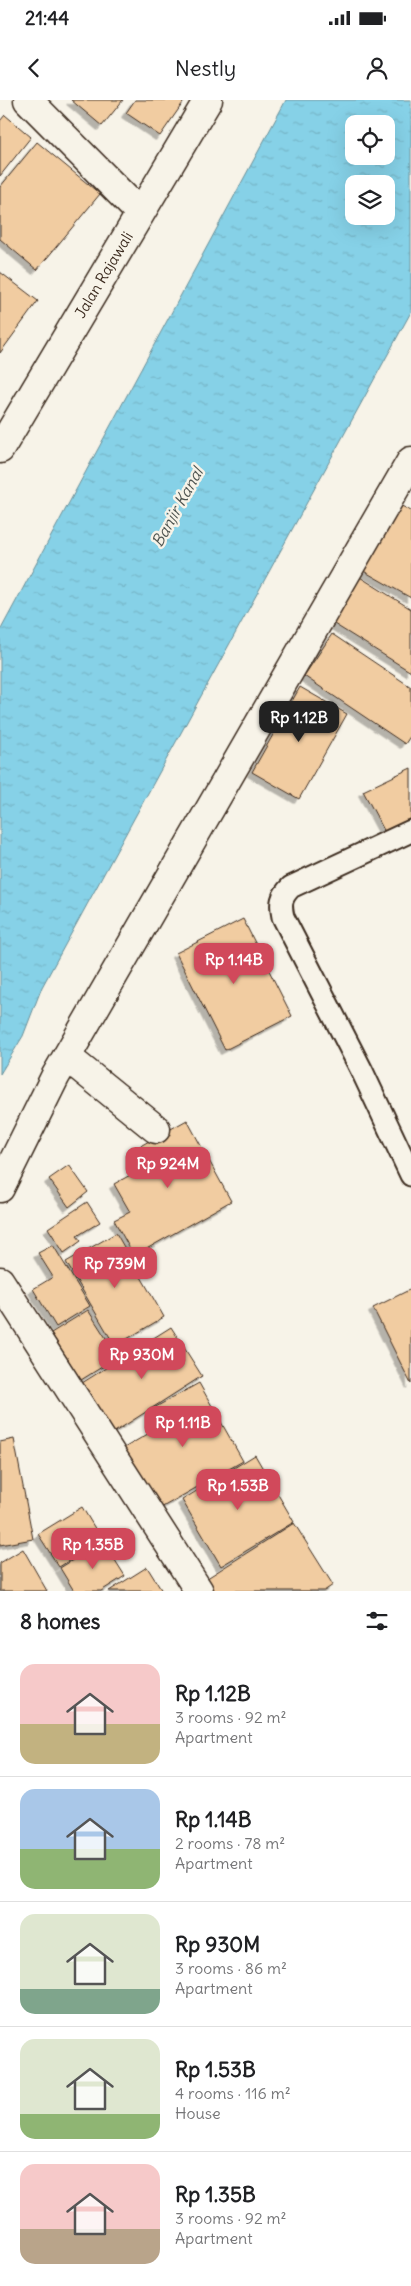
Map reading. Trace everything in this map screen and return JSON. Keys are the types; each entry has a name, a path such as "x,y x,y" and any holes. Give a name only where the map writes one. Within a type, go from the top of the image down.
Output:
{"street":[{"path":"28,100 140,213"},
{"name":"Jalan Rajawali","path":"0,450 208,100"},
{"path":"0,1188 67,1057 411,461"},
{"path":"67,1057 156,1129"},
{"path":"0,1281 199,1591"}],"lane":[{"path":"411,831 291,887 282,896 281,904 283,917 362,1071 411,1175"}],"water":[{"name":"Banjir Kanal","path":"286,100 411,100 411,312 42,987 23,1036 0,1074 0,631"}],"building":[{"path":"71,100 123,100 102,126"},
{"path":"135,100 185,100 160,136 126,113"},
{"path":"5,115 31,137 0,176 0,121"},
{"path":"37,142 100,194 37,270 0,239 0,187"},
{"path":"0,272 38,301 0,353"},
{"path":"396,503 411,511 411,598 360,569"},
{"path":"355,574 411,609 411,672 326,619"},
{"path":"332,634 411,687 411,735 405,744 304,676"},
{"path":"300,687 347,714 299,799 252,772"},
{"path":"411,768 411,821 386,834 363,791"},
{"path":"243,919 292,1016 225,1050 176,953"},
{"path":"187,1120 231,1201 134,1256 114,1220 130,1212 114,1184 143,1168 133,1150"},
{"path":"69,1165 88,1192 69,1207 49,1179"},
{"path":"87,1202 100,1222 77,1236 81,1241 64,1253 48,1228"},
{"path":"116,1233 164,1317 115,1346 66,1262"},
{"path":"53,1245 90,1306 56,1327 33,1289 53,1277 38,1253"},
{"path":"411,1289 411,1384 373,1308"},
{"path":"88,1310 118,1357 81,1380 51,1333"},
{"path":"171,1327 202,1376 113,1433 82,1383"},
{"path":"199,1383 243,1461 159,1509 124,1448 163,1425 154,1408"},
{"path":"14,1439 33,1539 0,1545 0,1442"},
{"path":"255,1455 294,1522 221,1566 182,1500"},
{"path":"82,1507 102,1540 59,1567 38,1534"},
{"path":"294,1523 333,1585 324,1591 207,1591 201,1582"},
{"path":"103,1541 125,1576 101,1591 74,1591 60,1568"},
{"path":"23,1549 47,1591 0,1591 0,1563"},
{"path":"147,1567 162,1591 109,1591"}]}
